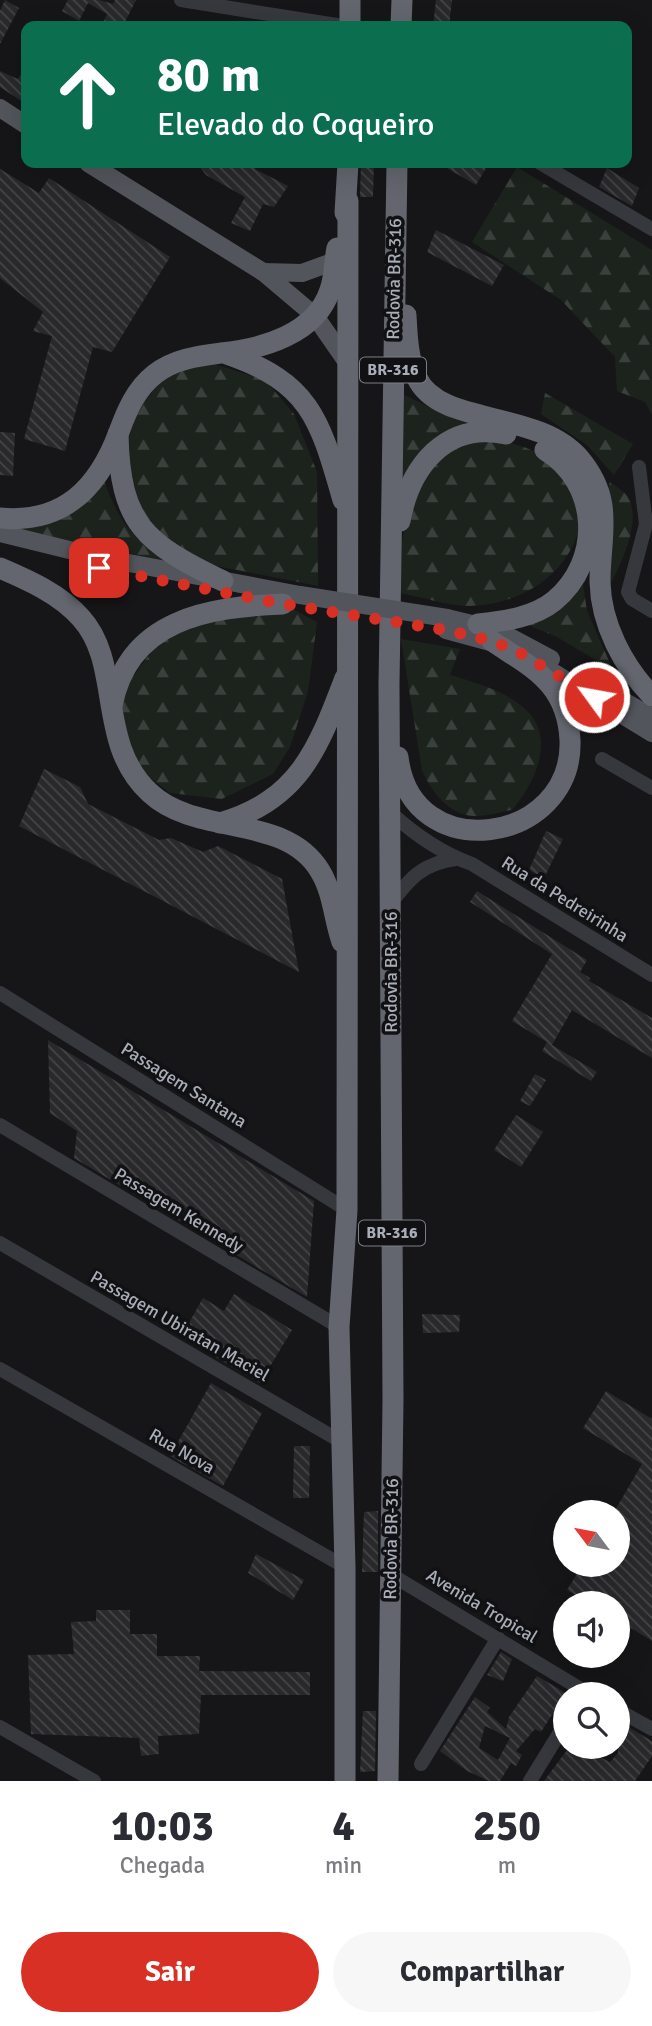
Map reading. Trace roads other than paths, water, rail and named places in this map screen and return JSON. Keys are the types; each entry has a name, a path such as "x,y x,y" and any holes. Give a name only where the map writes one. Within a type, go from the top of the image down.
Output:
{"highway":[{"path":"350,0 350,21"},
{"path":"401,21 402,0"},
{"name":"BR-316","path":"345,1781 345,1567 339,1327 347,1210 350,526 348,168"},
{"name":"Rodovia BR-316","path":"388,1781 391,903 389,685 397,168"},
{"path":"396,200 406,216 407,326 417,378 428,394 447,406 533,428 581,460 604,509 606,522 600,579 607,624 636,679 652,696"},
{"path":"0,518 43,515 75,502 90,484 118,434 134,398 154,374 176,362 258,347 286,336 315,316 330,292 348,201"},
{"path":"224,353 274,374 307,403 321,431 350,526"},
{"path":"390,578 404,498 418,470 433,452 456,438 478,430 520,437 567,467 582,488 590,530 583,562 566,588 545,606 521,616 478,624"},
{"path":"118,434 122,487 129,511 143,531 163,550 223,581"},
{"path":"0,568 55,596 82,618 102,663 119,747 131,771 150,794 175,810 218,824 256,831 290,843 306,854 320,870 328,889 348,957"},
{"path":"111,715 116,688 125,668 158,633 179,621 230,607 294,602"},
{"path":"389,685 400,773 413,799 436,821 451,827 484,831 513,825 551,799 562,783 569,765 568,718 551,686 539,673 492,641"},
{"path":"218,824 260,808 285,789 306,767 349,666"}],"main road":[{"path":"0,108 21,122"},
{"path":"96,168 264,272 315,316 349,365"},
{"path":"264,272 302,273 335,261"},
{"path":"0,533 102,558 223,581 294,602"},
{"path":"0,543 99,568 294,602 447,624 478,624 521,642 652,717"},
{"path":"447,624 535,661 652,733"}],"street":[{"path":"181,0 312,21"},
{"path":"548,168 652,229"},
{"path":"639,467 649,526 628,592 632,599 652,611"},
{"path":"602,760 652,788"},
{"name":"Rua da Pedreirinha","path":"390,811 412,831 456,859 472,864 652,975"},
{"path":"391,903 411,876 426,866 456,859"},
{"name":"Passagem Santana","path":"0,993 347,1210"},
{"name":"Passagem Kennedy","path":"0,1125 339,1327"},
{"name":"Passagem Ubiratan Maciel","path":"0,1243 340,1441"},
{"name":"Rua Nova","path":"0,1368 345,1567"},
{"name":"Avenida Tropical","path":"390,1574 568,1682"},
{"path":"421,1764 498,1638"},
{"path":"630,1717 652,1729"},
{"path":"0,1727 94,1781"},
{"path":"530,1781 553,1744"}]}
